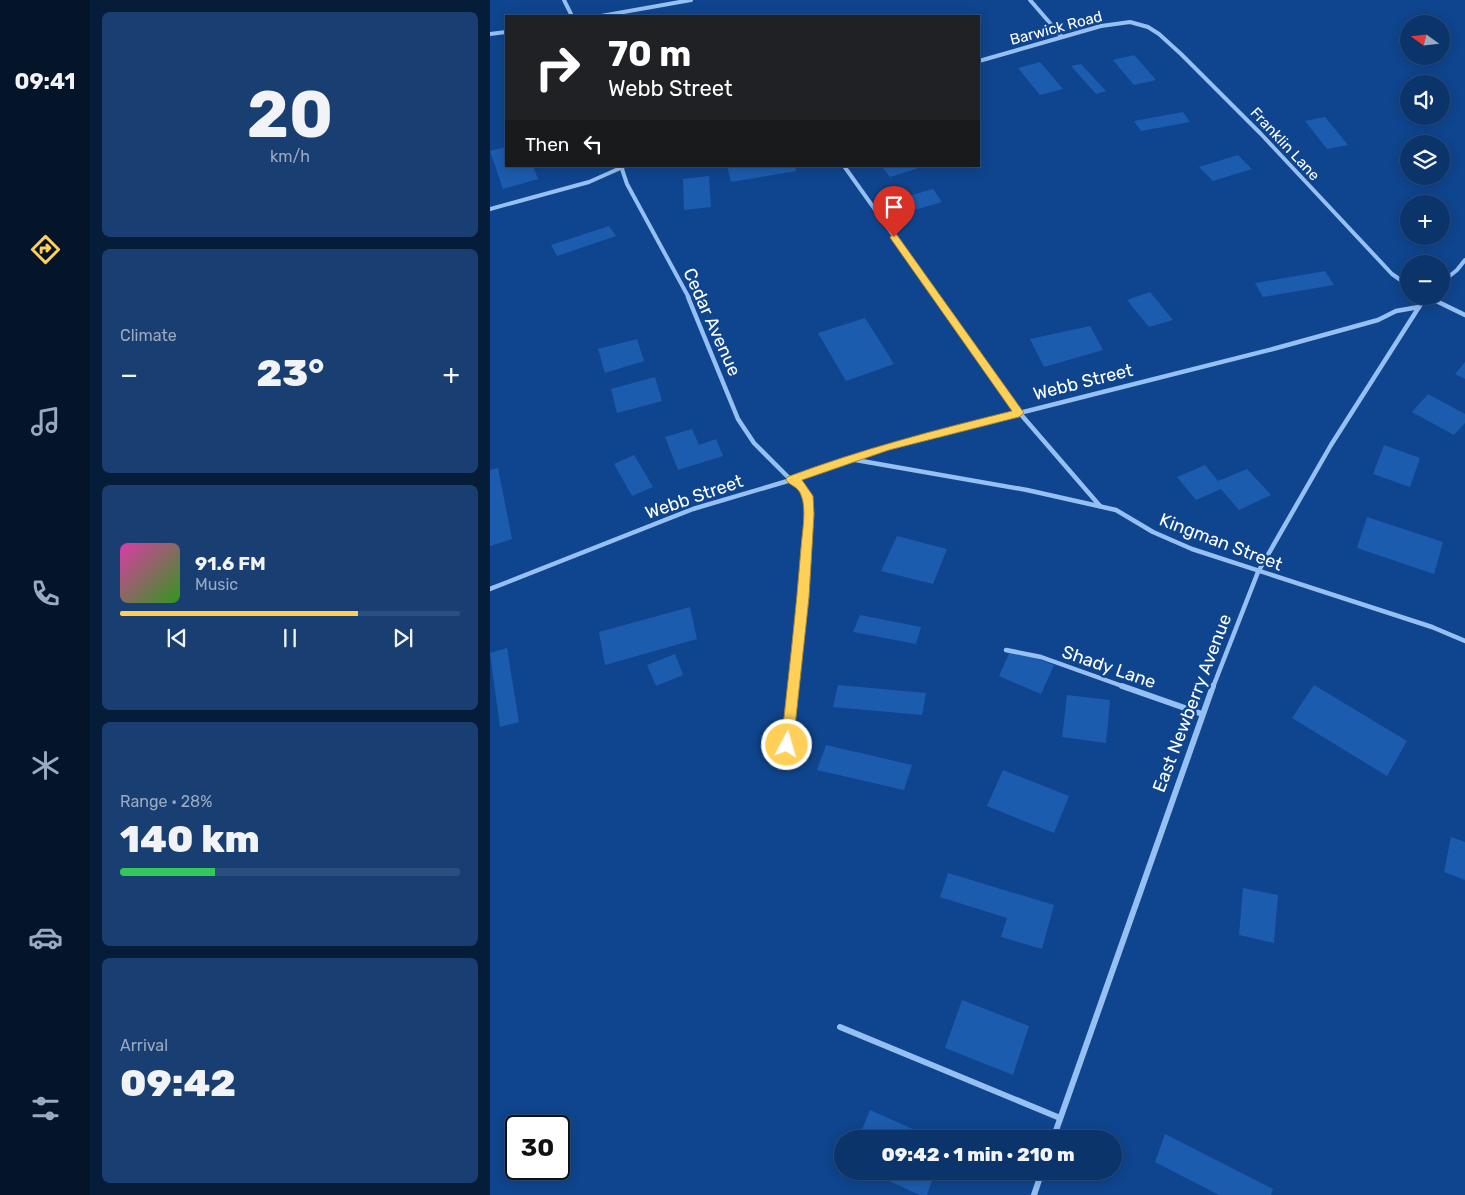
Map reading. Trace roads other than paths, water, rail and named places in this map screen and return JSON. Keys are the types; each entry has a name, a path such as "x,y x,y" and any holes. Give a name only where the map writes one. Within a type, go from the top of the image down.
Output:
{"street":[{"path":"564,0 572,15"},
{"path":"607,15 691,0"},
{"path":"1030,0 1062,37"},
{"name":"Barwick Road","path":"980,61 1062,37 1122,23 1140,24"},
{"name":"Franklin Lane","path":"1140,24 1159,34 1181,54 1262,134 1392,274 1400,280"},
{"path":"490,34 505,32"},
{"path":"490,209 589,182 622,167"},
{"name":"Cedar Avenue","path":"622,167 627,184 686,291 738,419 754,443 791,480 800,484 807,496 808,514 803,597 787,745"},
{"path":"845,167 1019,413 1066,468 1087,489 1100,507"},
{"path":"1450,276 1465,260"},
{"path":"1444,305 1465,315"},
{"name":"Webb Street","path":"490,589 693,508 791,480 848,458 1273,349 1378,320 1396,310 1419,307"},
{"name":"East Newberry Avenue","path":"1056,1130 1202,714 1258,572 1332,444 1419,307"},
{"name":"Kingman Street","path":"848,458 1027,490 1116,510 1128,519 1175,542 1258,572 1432,628 1465,641"},
{"name":"Shady Lane","path":"1006,650 1040,657 1202,714"},
{"path":"840,1027 1060,1118"},
{"path":"1034,1195 1039,1180"}]}
